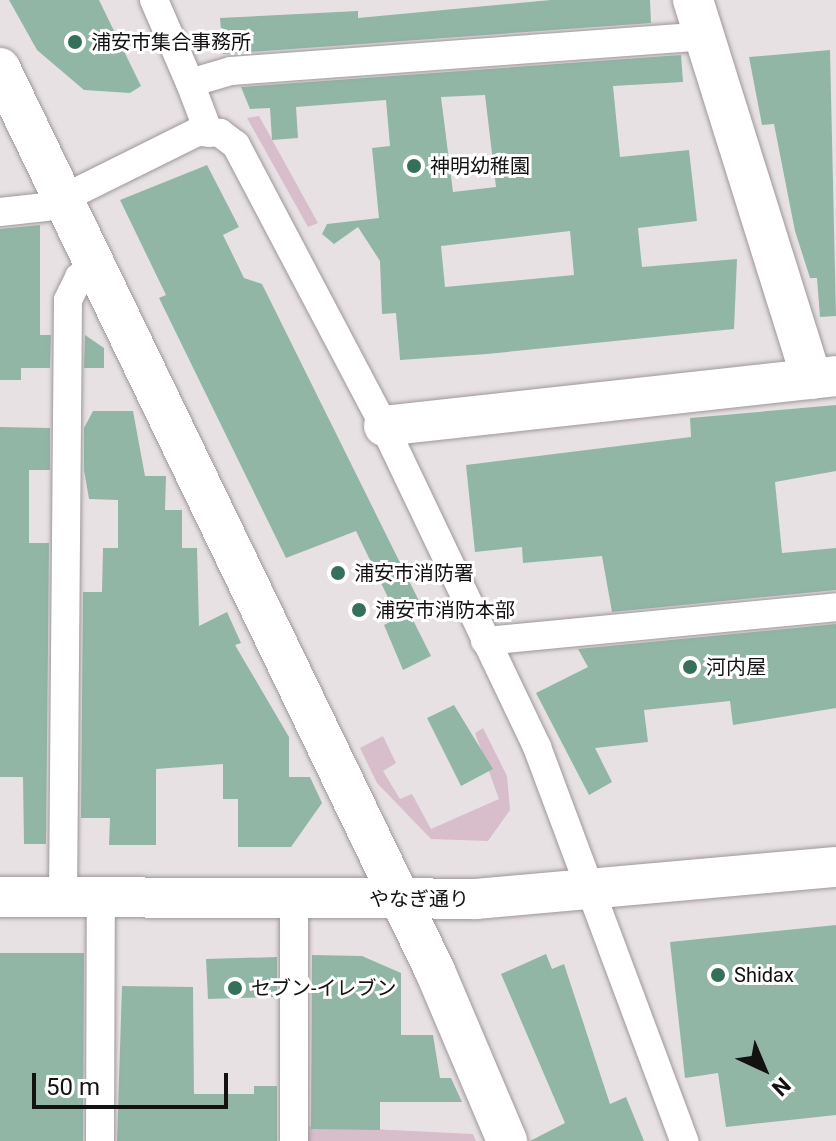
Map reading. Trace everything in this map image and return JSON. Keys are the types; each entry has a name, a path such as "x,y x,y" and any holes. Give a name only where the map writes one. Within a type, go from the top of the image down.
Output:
{"street":[{"path":"154,0 209,133"},
{"path":"190,83 231,71 698,18 824,378 384,426"},
{"path":"0,68 401,899 507,1141"},
{"path":"0,212 34,211 170,142 209,133 236,145 384,426 537,747 684,1141"},
{"path":"95,268 79,277 68,300 82,898 100,1141"},
{"path":"485,641 836,607"},
{"name":"やなぎ通り","path":"0,897 294,900 589,893 836,867"},
{"path":"294,900 294,1141"}],"shaded area":[{"path":"259,116 318,223 308,227 247,118"},
{"path":"483,728 507,776 510,810 488,841 431,839 377,783 360,748 383,736 396,763 383,771 400,799 412,794 431,829 499,799 475,733"},
{"path":"308,1126 473,1134 476,1141 308,1141"}],"building":[{"name":"浦安市集合事務所","path":"9,0 99,0 141,86 130,93 84,90 37,50"},
{"path":"551,0 650,0 651,23 223,54 220,18 358,11 358,18"},
{"path":"830,50 836,316 820,317 817,278 810,278 795,231 774,124 762,125 749,57"},
{"path":"681,55 683,82 613,86 620,157 689,150 697,221 638,228 642,267 737,259 734,329 400,360 396,313 382,314 380,261 358,227 334,244 322,234 327,224 379,218 372,148 390,146 386,100 296,107 298,138 272,140 270,108 250,109 241,87","holes":["485,95 496,187 453,192 441,97","570,231 574,275 445,287 441,246"]},
{"path":"207,165 239,227 223,235 244,278 262,284 419,601 395,612 356,531 286,558 159,298 166,295 120,200"},
{"path":"40,225 40,335 51,335 50,368 21,368 21,380 0,380 0,229"},
{"path":"85,335 104,348 104,368 84,368"},
{"path":"836,405 836,471 775,482 782,553 836,548 836,590 612,612 602,556 523,563 522,547 475,552 466,465 691,437 690,418"},
{"path":"93,411 133,411 145,476 166,476 165,510 182,510 182,548 197,548 199,626 227,612 241,643 235,645 289,737 289,777 310,777 322,803 291,847 238,847 238,799 223,799 223,764 156,769 156,845 109,845 110,818 81,818 83,592 102,592 103,548 118,548 118,500 89,499 84,470 84,428"},
{"path":"0,427 50,428 50,470 29,470 29,543 49,543 46,844 24,844 23,777 0,777"},
{"path":"409,612 431,656 403,670 384,625"},
{"path":"836,624 836,708 733,725 730,701 644,710 648,742 595,748 612,782 589,795 536,693 588,667 578,649"},
{"path":"454,705 493,769 461,786 427,718"},
{"path":"836,925 836,1115 726,1127 718,1073 685,1078 670,942"},
{"path":"0,953 84,953 83,1141 0,1141"},
{"path":"546,954 552,969 564,964 610,1104 626,1097 644,1141 530,1141 565,1123 501,974"},
{"path":"312,955 362,956 401,973 401,1035 433,1035 440,1078 451,1078 462,1102 380,1102 380,1130 311,1129"},
{"path":"277,957 277,997 208,999 206,959"},
{"path":"122,986 193,987 194,1094 254,1094 254,1086 277,1086 277,1141 117,1141"}],"place":[{"name":"浦安市集合事務所","path":"75,42"},
{"name":"神明幼稚園","path":"414,166"},
{"name":"浦安市消防署","path":"338,573"},
{"name":"浦安市消防本部","path":"359,610"},
{"name":"河内屋","path":"690,667"},
{"name":"Shidax","path":"718,975"},
{"name":"セブン-イレブン","path":"235,988"}]}
